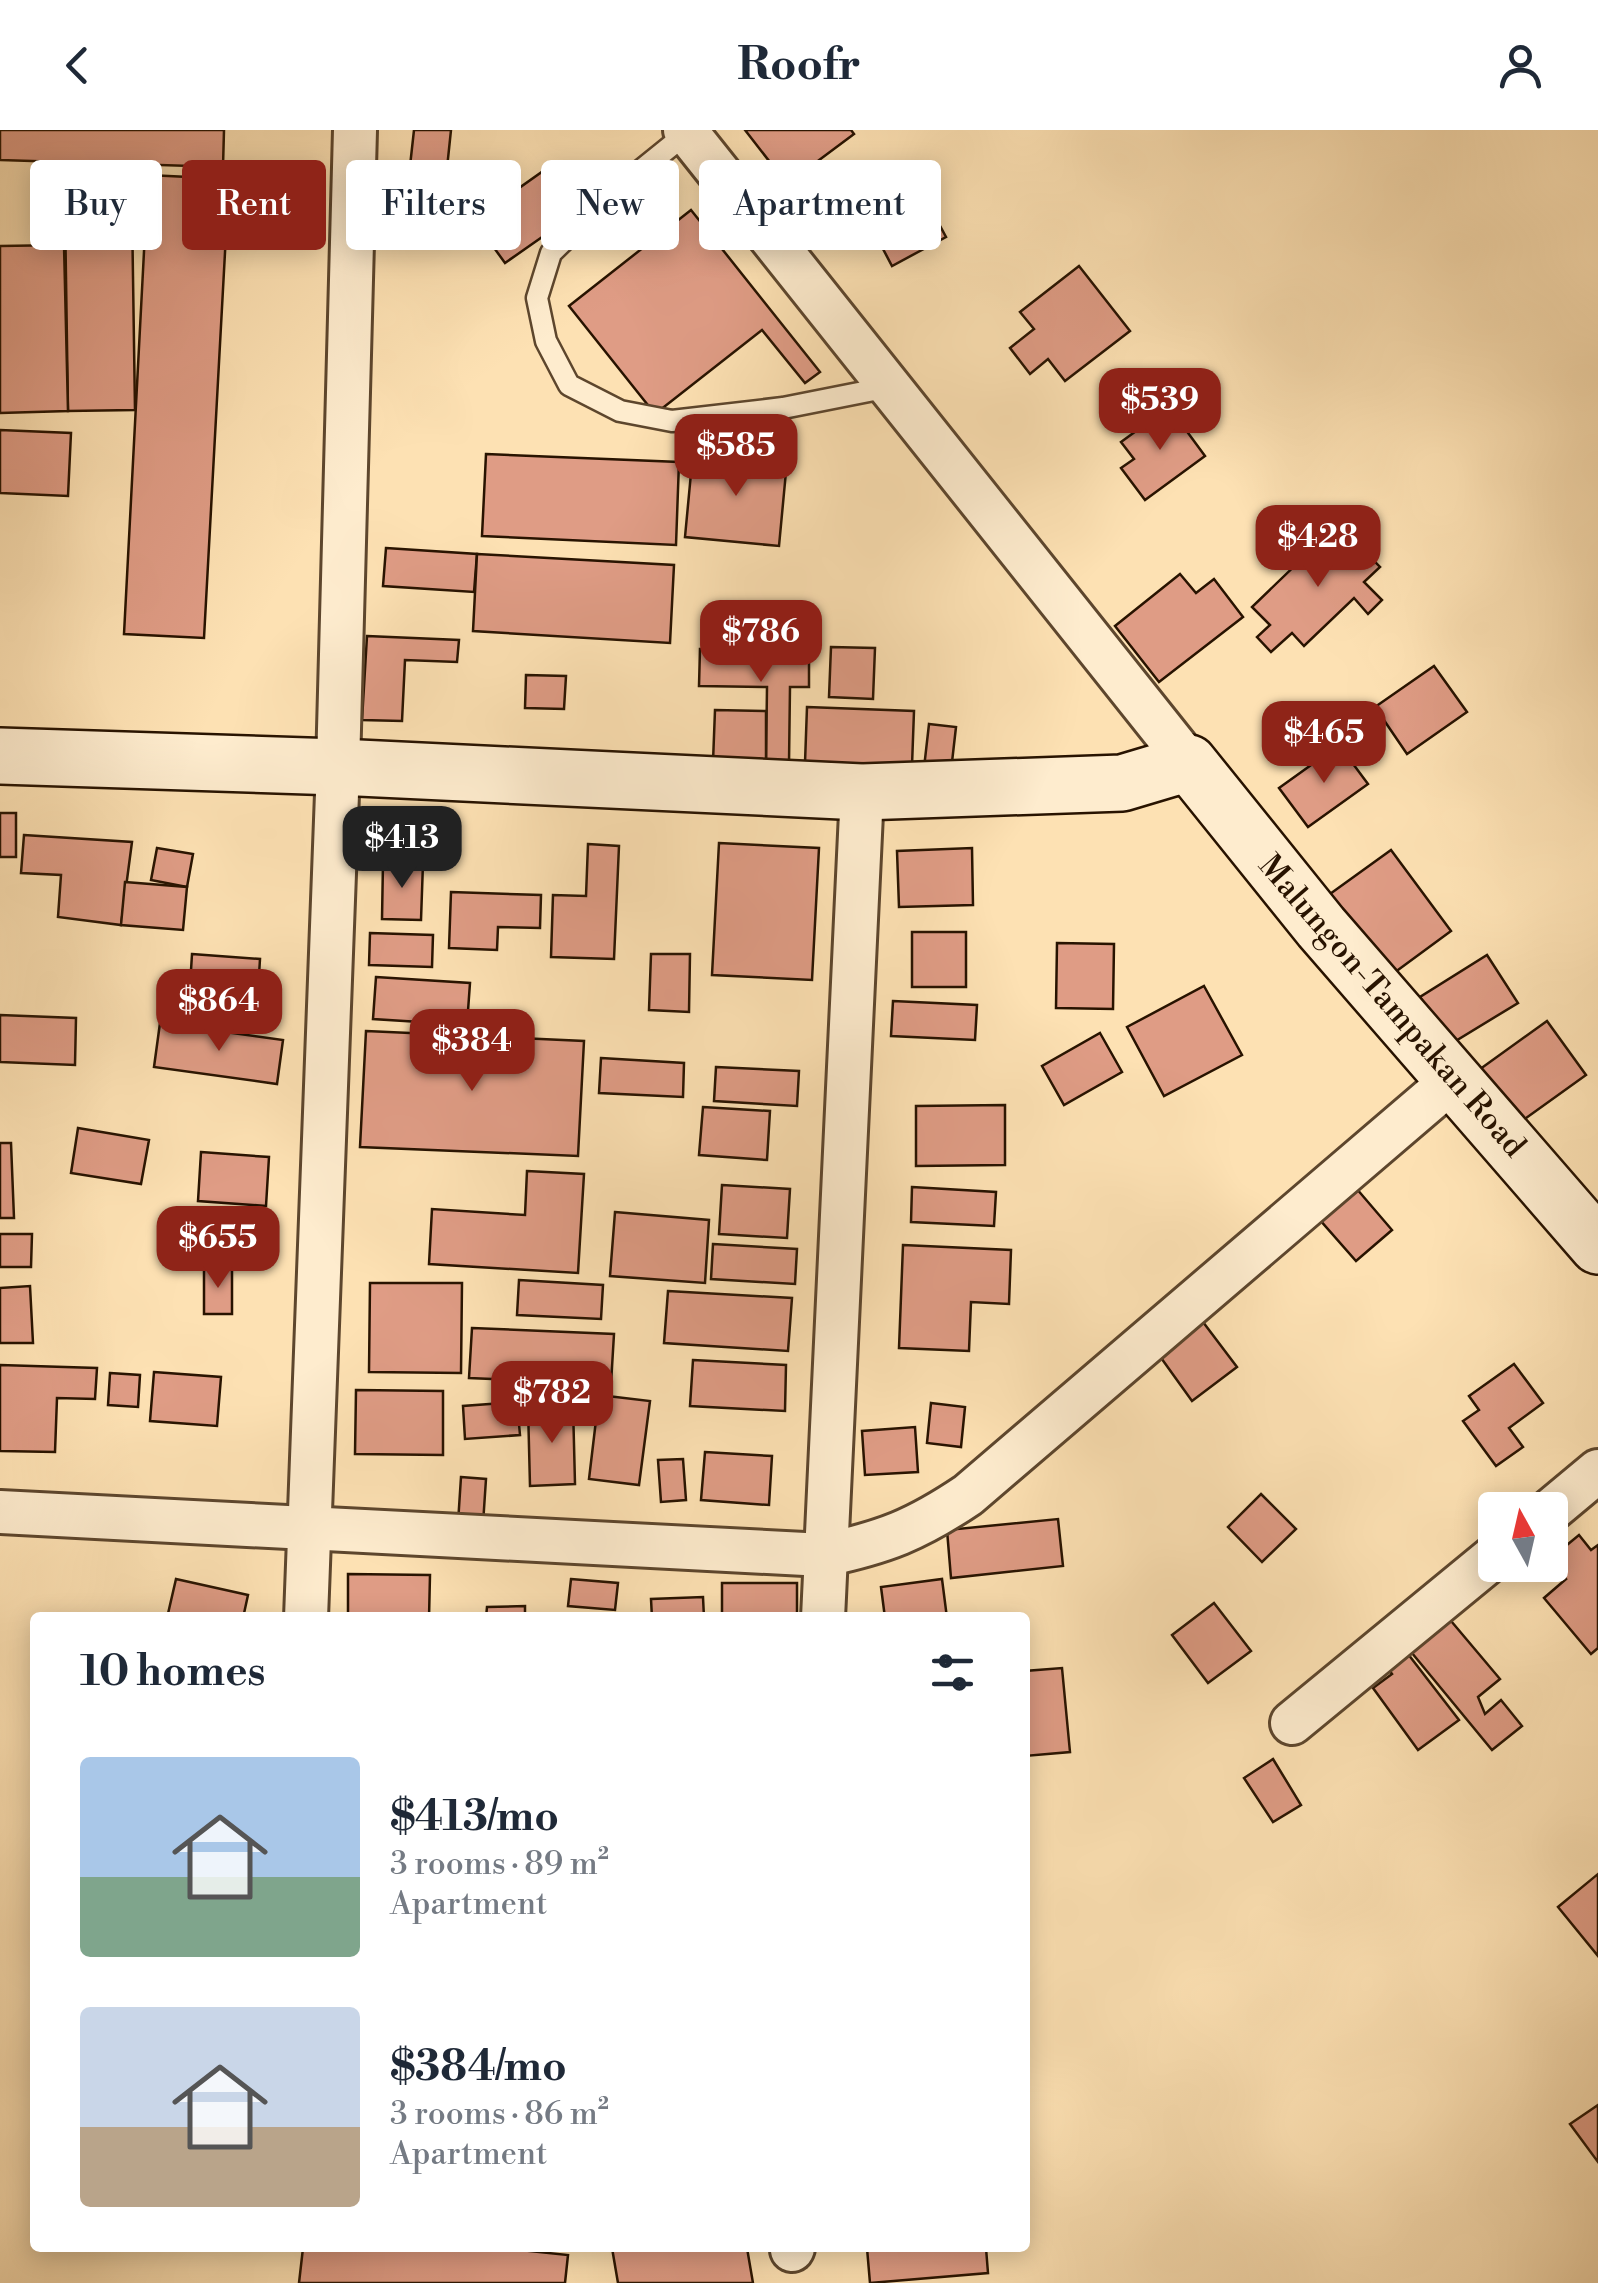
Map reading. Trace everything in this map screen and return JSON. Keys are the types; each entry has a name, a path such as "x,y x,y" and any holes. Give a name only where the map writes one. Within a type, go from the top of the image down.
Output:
{"main road":[{"path":"0,756 338,767 862,792 1122,782 1188,763"},
{"name":"Malungon-Tampakan Road","path":"1188,763 1321,926 1598,1246"}],"street":[{"path":"306,1612 338,767 355,130"},
{"path":"686,131 1188,763"},
{"path":"823,1612 862,792"},
{"path":"0,1512 824,1555 883,1542 924,1524 968,1495 1454,1078"},
{"path":"1568,1495 1598,1471"},
{"path":"1292,1724 1478,1570"}],"lane":[{"path":"686,131 614,192 552,253 537,298 546,340 570,385 620,411 672,421 783,408 890,387"}],"building":[{"path":"0,130 224,130 223,160 182,160 182,166 162,165 162,160 0,160"},
{"path":"414,130 451,130 448,160 411,160"},
{"path":"745,130 851,130 854,134 819,160 768,160"},
{"path":"541,173 541,238 505,263 496,250 521,250 521,187"},
{"path":"162,176 182,177 182,250 225,250 204,638 124,634 144,250 162,250"},
{"path":"691,210 699,220 699,250 723,250 820,372 805,383 762,330 655,414 569,306 640,250 679,250 679,219"},
{"path":"0,246 64,250 68,411 0,413"},
{"path":"66,250 133,250 135,410 68,411"},
{"path":"884,250 922,250 892,266"},
{"path":"1079,266 1130,331 1065,381 1048,359 1030,374 1010,348 1034,329 1020,312"},
{"path":"1169,407 1205,456 1145,500 1121,468 1134,459 1121,442"},
{"path":"0,430 71,433 68,496 0,493"},
{"path":"693,452 787,461 779,546 685,537"},
{"path":"486,454 679,462 676,545 482,536"},
{"path":"1338,524 1380,567 1364,582 1382,600 1368,614 1354,598 1304,646 1292,633 1271,652 1257,637 1270,625 1252,607"},
{"path":"386,548 477,554 474,592 383,586"},
{"path":"477,554 674,565 670,643 473,631"},
{"path":"1180,574 1196,593 1214,579 1243,617 1159,682 1115,626"},
{"path":"367,636 459,640 457,662 405,660 402,721 362,720"},
{"path":"831,647 875,648 873,699 829,697"},
{"path":"700,649 809,651 809,687 790,687 789,763 766,762 767,687 699,686"},
{"path":"1434,666 1467,712 1407,754 1375,707"},
{"path":"526,675 566,676 564,709 525,708"},
{"path":"807,707 914,711 912,766 805,763"},
{"path":"715,710 766,711 766,762 713,762"},
{"path":"929,724 956,727 951,771 924,768"},
{"path":"1339,745 1368,784 1308,827 1279,788"},
{"path":"0,813 16,813 16,857 0,857"},
{"path":"24,835 132,842 121,925 58,917 61,875 21,873"},
{"path":"719,843 819,848 812,980 712,975"},
{"path":"588,844 619,846 614,959 551,957 553,895 586,896"},
{"path":"157,848 193,854 187,887 151,880"},
{"path":"972,848 973,905 899,907 897,851"},
{"path":"1391,850 1451,931 1383,981 1323,899"},
{"path":"383,862 423,863 421,920 382,919"},
{"path":"125,882 187,887 183,930 121,925"},
{"path":"451,892 541,895 540,928 498,927 497,950 449,948"},
{"path":"912,932 966,932 966,987 912,987"},
{"path":"370,933 433,935 432,967 369,965"},
{"path":"1057,943 1114,944 1113,1009 1056,1008"},
{"path":"192,954 260,959 257,1008 189,1003"},
{"path":"651,954 690,954 689,1012 649,1010"},
{"path":"1487,955 1518,1003 1449,1045 1420,997"},
{"path":"376,977 470,983 467,1025 373,1019"},
{"path":"1204,986 1242,1055 1164,1096 1127,1027"},
{"path":"893,1001 977,1005 975,1040 891,1036"},
{"path":"0,1015 76,1018 75,1065 0,1062"},
{"path":"1547,1021 1586,1075 1515,1126 1476,1072"},
{"path":"160,1023 283,1040 277,1084 154,1067"},
{"path":"366,1031 584,1041 578,1156 360,1147"},
{"path":"1100,1033 1122,1072 1064,1105 1042,1066"},
{"path":"601,1058 684,1063 683,1097 599,1093"},
{"path":"716,1067 799,1071 797,1106 714,1101"},
{"path":"1005,1105 1005,1165 916,1166 916,1106"},
{"path":"703,1107 770,1111 767,1160 699,1155"},
{"path":"78,1128 149,1140 141,1184 71,1173"},
{"path":"0,1143 11,1143 14,1218 0,1218"},
{"path":"201,1152 269,1157 266,1206 198,1201"},
{"path":"527,1171 584,1174 578,1273 429,1264 432,1209 525,1215"},
{"path":"722,1185 790,1189 787,1238 719,1234"},
{"path":"912,1187 996,1192 994,1226 911,1222"},
{"path":"1356,1188 1392,1230 1356,1261 1320,1220"},
{"path":"615,1212 709,1220 705,1283 610,1276"},
{"path":"0,1234 32,1234 31,1267 0,1267"},
{"path":"713,1244 797,1249 795,1284 711,1279"},
{"path":"903,1245 1011,1250 1009,1304 971,1302 969,1351 899,1348"},
{"path":"204,1268 232,1268 232,1314 204,1314"},
{"path":"519,1280 603,1285 601,1319 517,1315"},
{"path":"370,1283 462,1283 461,1373 369,1372"},
{"path":"30,1286 33,1343 0,1343 0,1288"},
{"path":"668,1291 792,1298 788,1351 664,1343"},
{"path":"1203,1322 1237,1367 1192,1401 1159,1355"},
{"path":"472,1328 614,1334 611,1384 469,1378"},
{"path":"693,1360 786,1365 785,1411 690,1406"},
{"path":"1514,1364 1543,1403 1509,1428 1523,1447 1496,1466 1463,1421 1479,1410 1469,1396"},
{"path":"0,1365 97,1368 95,1399 57,1398 55,1452 0,1451"},
{"path":"154,1372 221,1377 217,1426 150,1421"},
{"path":"110,1373 140,1375 138,1407 108,1405"},
{"path":"356,1390 443,1391 443,1455 355,1454"},
{"path":"599,1395 650,1401 639,1485 589,1479"},
{"path":"517,1402 520,1435 465,1439 463,1406"},
{"path":"931,1403 965,1407 961,1447 927,1443"},
{"path":"573,1405 575,1484 530,1486 528,1407"},
{"path":"915,1427 918,1472 865,1475 862,1431"},
{"path":"705,1452 772,1456 769,1505 701,1500"},
{"path":"683,1459 686,1500 661,1502 658,1460"},
{"path":"461,1477 486,1479 483,1524 458,1523"},
{"path":"1261,1494 1296,1529 1262,1562 1228,1527"},
{"path":"1058,1519 1063,1566 951,1578 947,1530"},
{"path":"1579,1535 1591,1550 1598,1545 1598,1648 1591,1654 1544,1598 1563,1582 1568,1582 1568,1544"},
{"path":"348,1574 430,1575 429,1612 348,1612"},
{"path":"176,1579 248,1595 244,1612 168,1612"},
{"path":"571,1579 618,1583 615,1610 568,1606"},
{"path":"942,1579 946,1612 884,1612 881,1587"},
{"path":"722,1583 797,1583 797,1612 722,1612"},
{"path":"703,1597 704,1612 652,1612 651,1599"},
{"path":"1214,1603 1251,1651 1208,1683 1172,1635"},
{"path":"525,1606 525,1612 487,1612 487,1607"},
{"path":"1446,1615 1500,1679 1478,1697 1485,1714 1501,1700 1522,1726 1492,1750 1407,1647"},
{"path":"1408,1654 1459,1720 1418,1750 1373,1688 1392,1674 1380,1658"},
{"path":"1062,1668 1070,1752 1030,1756 1030,1671"},
{"path":"1273,1759 1301,1805 1273,1822 1244,1778"},
{"path":"1598,1874 1598,1956 1558,1907"},
{"path":"1598,2105 1598,2162 1570,2124"},
{"path":"303,2252 568,2255 565,2283 299,2283"},
{"path":"613,2252 748,2252 753,2283 618,2283"},
{"path":"867,2252 986,2252 988,2273 870,2283"}]}
